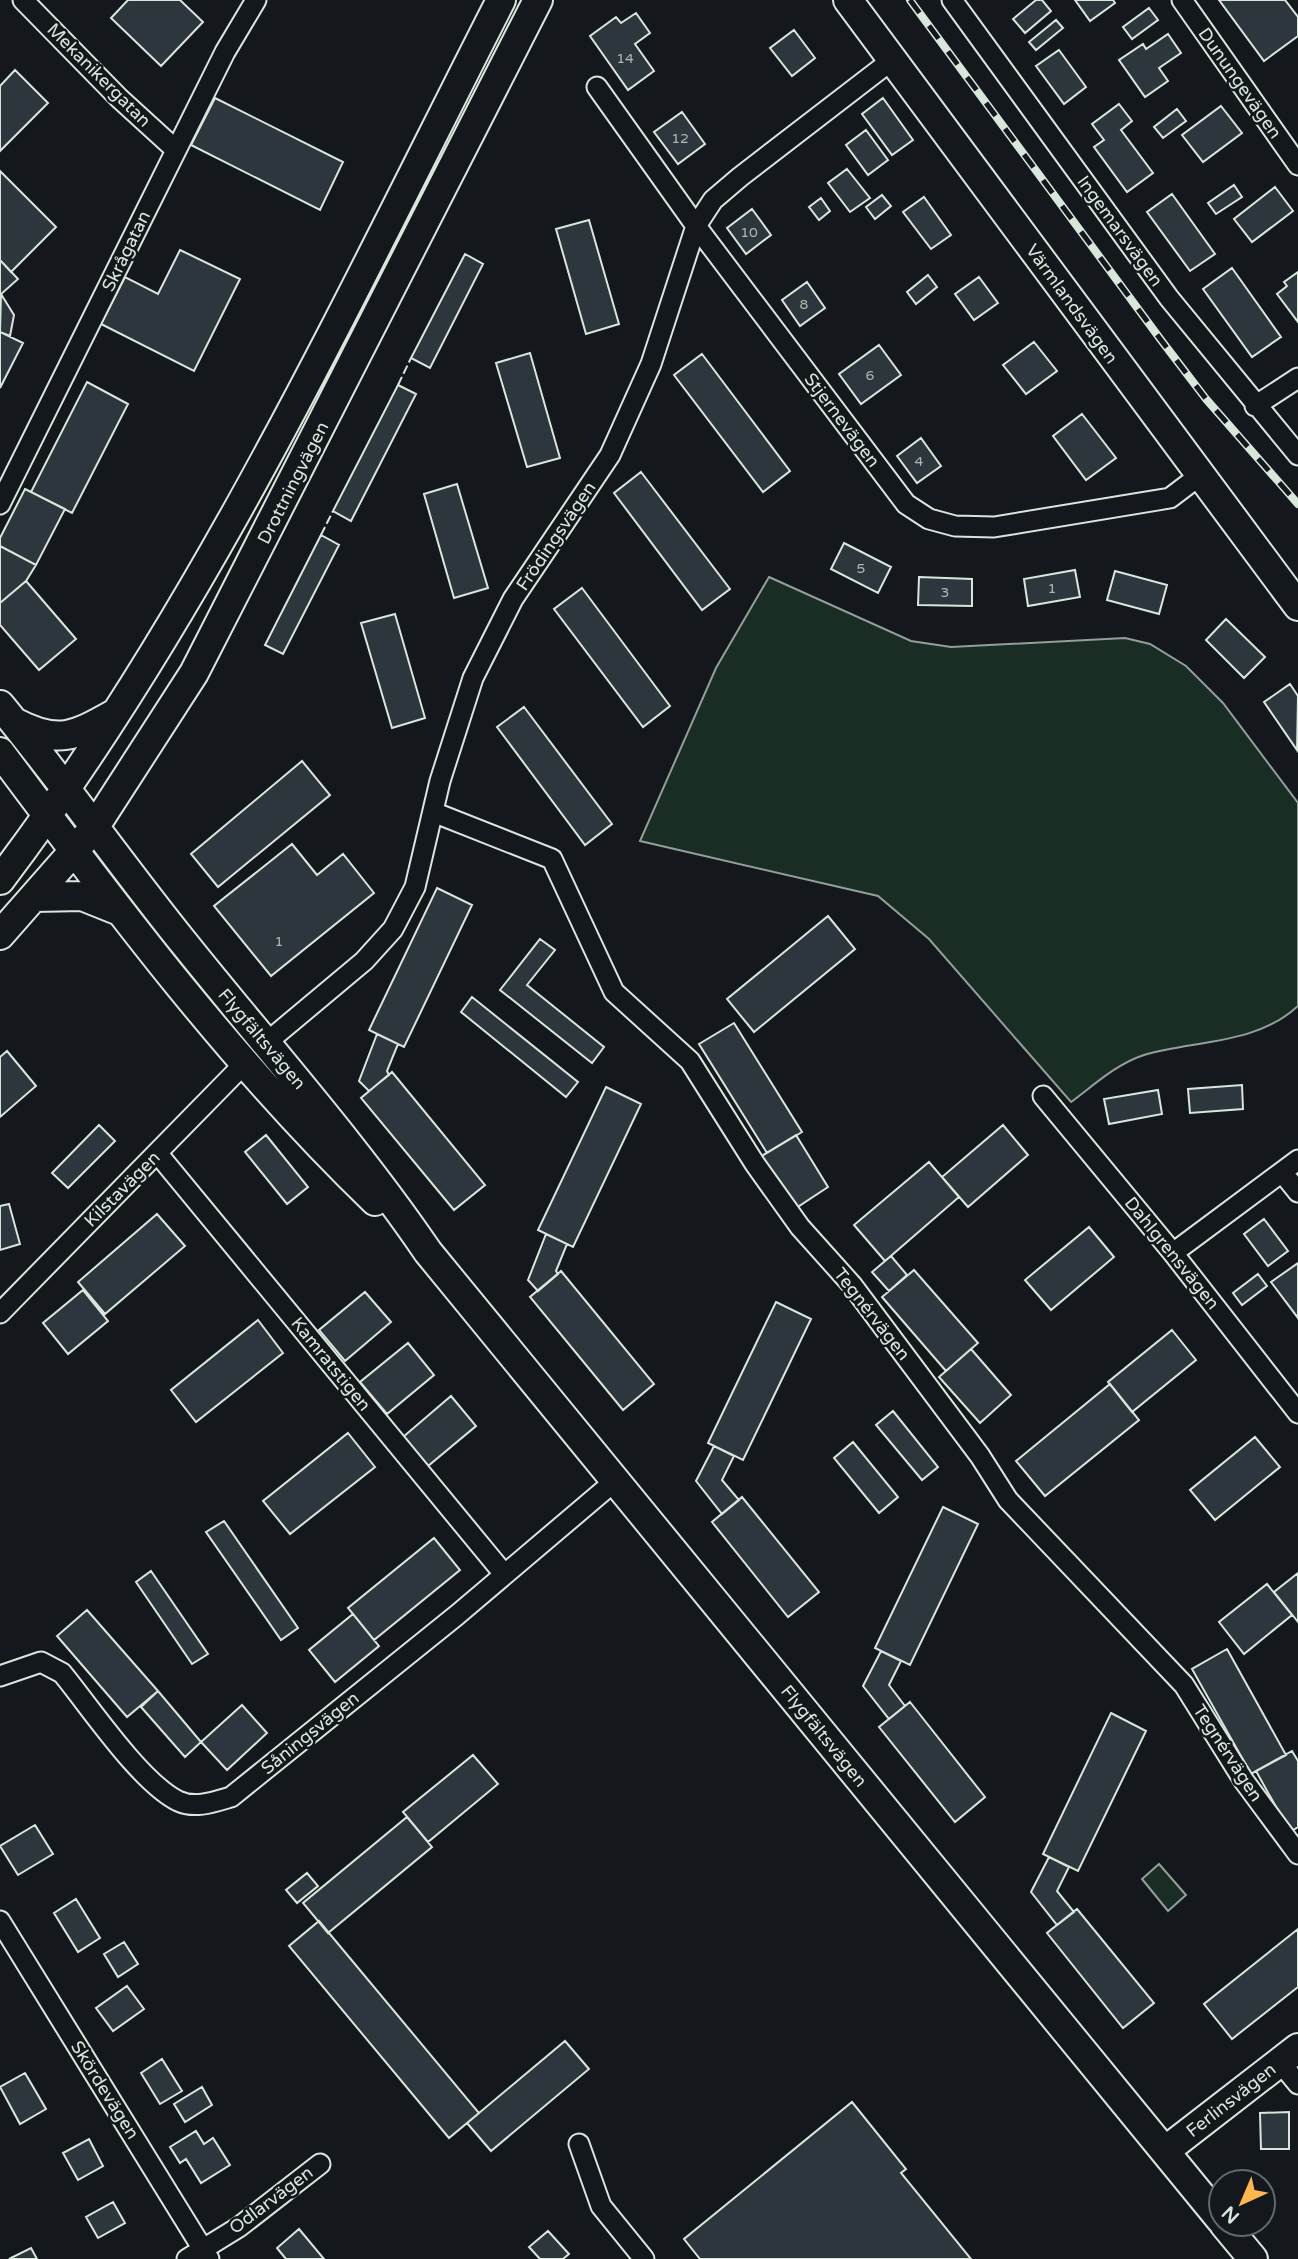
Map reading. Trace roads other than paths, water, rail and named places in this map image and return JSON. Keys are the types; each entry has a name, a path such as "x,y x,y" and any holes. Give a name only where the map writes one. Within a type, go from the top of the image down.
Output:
{"street":[{"name":"Mekanikergatan","path":"23,0 119,98 176,150"},
{"name":"Skrågatan","path":"0,504 225,52 256,0"},
{"name":"Drottningvägen","path":"0,880 117,713 183,605 310,374 501,0"},
{"name":"Drottningvägen","path":"0,935 94,828 167,719 220,625 538,0"},
{"name":"Värmlandsvägen","path":"848,0 1298,606"},
{"name":"Ingemarsvägen","path":"952,0 1175,306 1298,455"},
{"name":"Dunungevägen","path":"1182,0 1298,165"},
{"name":"Frödingsvägen","path":"266,1043 364,961 393,929 415,887 433,812 472,678 513,599 610,454 651,365 696,226 713,200 740,177 892,60"},
{"name":"Stjernevägen","path":"597,87 696,226 888,482 906,504 929,519 956,526 994,527 1170,498 1199,476"},
{"path":"1255,406 1298,378"},
{"path":"7,713 48,737 63,737 78,734 117,713"},
{"name":"Flygfältsvägen","path":"7,713 94,828 366,1165 428,1252 1207,2203"},
{"name":"Flygfältsvägen","path":"0,752 120,912 243,1065 323,1151 428,1252"},
{"name":"Tegnérvägen","path":"433,812 552,859 614,992 690,1061 755,1164 800,1227 852,1285 980,1456 1008,1500 1184,1685 1244,1781 1298,1854"},
{"path":"35,897 82,896 120,912"},
{"path":"243,1065 266,1043"},
{"name":"Kilstavägen","path":"0,1313 243,1065"},
{"name":"Dahlgrensvägen","path":"1043,1096 1173,1253 1298,1413"},
{"name":"Kamratstigen","path":"158,1154 504,1574"},
{"path":"1173,1253 1290,1166 1298,1192"},
{"name":"Såningsvägen","path":"0,1676 41,1662 62,1673 159,1788 180,1802 204,1805 235,1794 615,1481"},
{"name":"Skördevägen","path":"0,1921 200,2256"},
{"path":"1289,2055 1298,2084"},
{"name":"Ferlinsvägen","path":"1165,2151 1289,2055"},
{"path":"579,2144 601,2206 644,2259"},
{"name":"Odlarvägen","path":"200,2256 320,2164"},
{"path":"1236,2238 1253,2259"}],"railway":[{"path":"910,0 1206,399 1298,504"}]}
